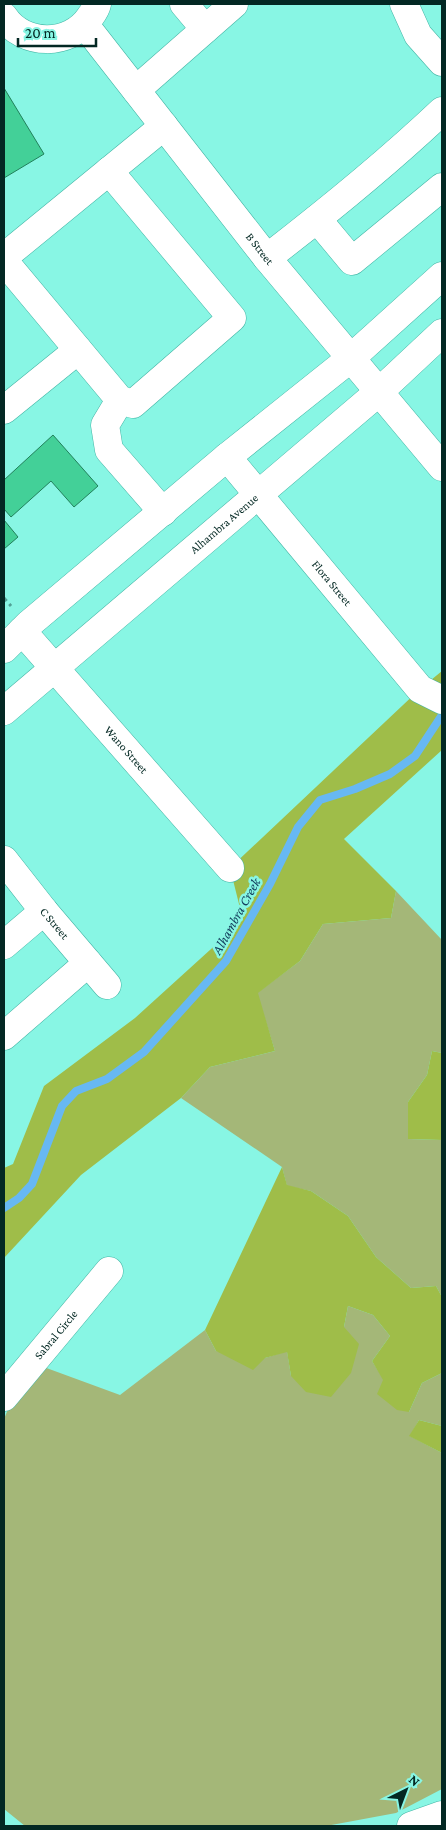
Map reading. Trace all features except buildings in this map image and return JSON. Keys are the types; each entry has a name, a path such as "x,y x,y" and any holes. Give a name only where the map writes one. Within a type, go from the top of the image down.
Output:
{"street":[{"path":"184,4 205,29"},
{"path":"136,90 234,4"},
{"path":"404,4 418,35 442,62"},
{"name":"B Street","path":"4,17 8,24 26,36 46,40 67,36 91,14 136,90 267,258 442,467"},
{"path":"267,258 317,219 442,111"},
{"path":"4,257 164,126"},
{"path":"4,261 120,400 133,404 232,318 109,171"},
{"path":"317,219 352,261 442,187"},
{"path":"13,640 228,457 351,358 442,276"},
{"name":"Alhambra Avenue","path":"4,711 260,495 380,391 442,333"},
{"path":"4,410 78,350"},
{"path":"120,400 105,425 108,450 163,512"},
{"name":"Flora Street","path":"228,457 431,695"},
{"name":"Wano Street","path":"13,640 54,667 230,868"},
{"name":"C Street","path":"4,860 44,912 107,985"},
{"path":"4,945 44,912"},
{"path":"4,1036 88,963"},
{"name":"Sabral Circle","path":"4,1398 109,1271"},
{"path":"411,1826 442,1815"}],"green space":[{"path":"442,671 442,750 344,839 396,891 391,918 323,924 300,961 258,993 275,1051 210,1067 181,1098 81,1175 4,1258 4,1168 13,1164 44,1086 135,1018 243,920 230,868 420,689"},
{"path":"396,891 442,940 442,1053 432,1051 427,1075 408,1102 408,1139 442,1140 442,1297 436,1286 411,1288 376,1257 348,1216 311,1191 287,1186 282,1167 181,1098 210,1067 275,1051 257,993 300,961 323,924 391,918"},
{"path":"432,1051 442,1053 442,1140 408,1139 408,1102 427,1075"},
{"path":"282,1167 287,1185 311,1191 348,1216 376,1257 411,1288 436,1286 442,1297 442,1373 422,1383 409,1412 397,1410 377,1394 383,1380 372,1361 390,1336 373,1315 348,1306 344,1327 359,1344 351,1373 331,1397 306,1392 291,1376 287,1352 265,1358 253,1370 216,1351 205,1330"},
{"path":"348,1306 373,1315 390,1336 372,1361 409,1412 422,1383 442,1373 442,1426 419,1420 410,1436 442,1453 442,1789 396,1813 326,1826 25,1826 4,1809 4,1419 11,1402 41,1366 120,1395 205,1330 216,1351 265,1358 287,1351 291,1376 344,1327"},
{"path":"419,1420 442,1426 442,1453 409,1436"}],"waterway":[{"name":"Alhambra Creek","path":"4,1208 19,1198 32,1184 62,1106 76,1091 107,1079 144,1052 226,961 270,884 298,827 320,800 355,789 390,774 415,756 442,715"}]}
